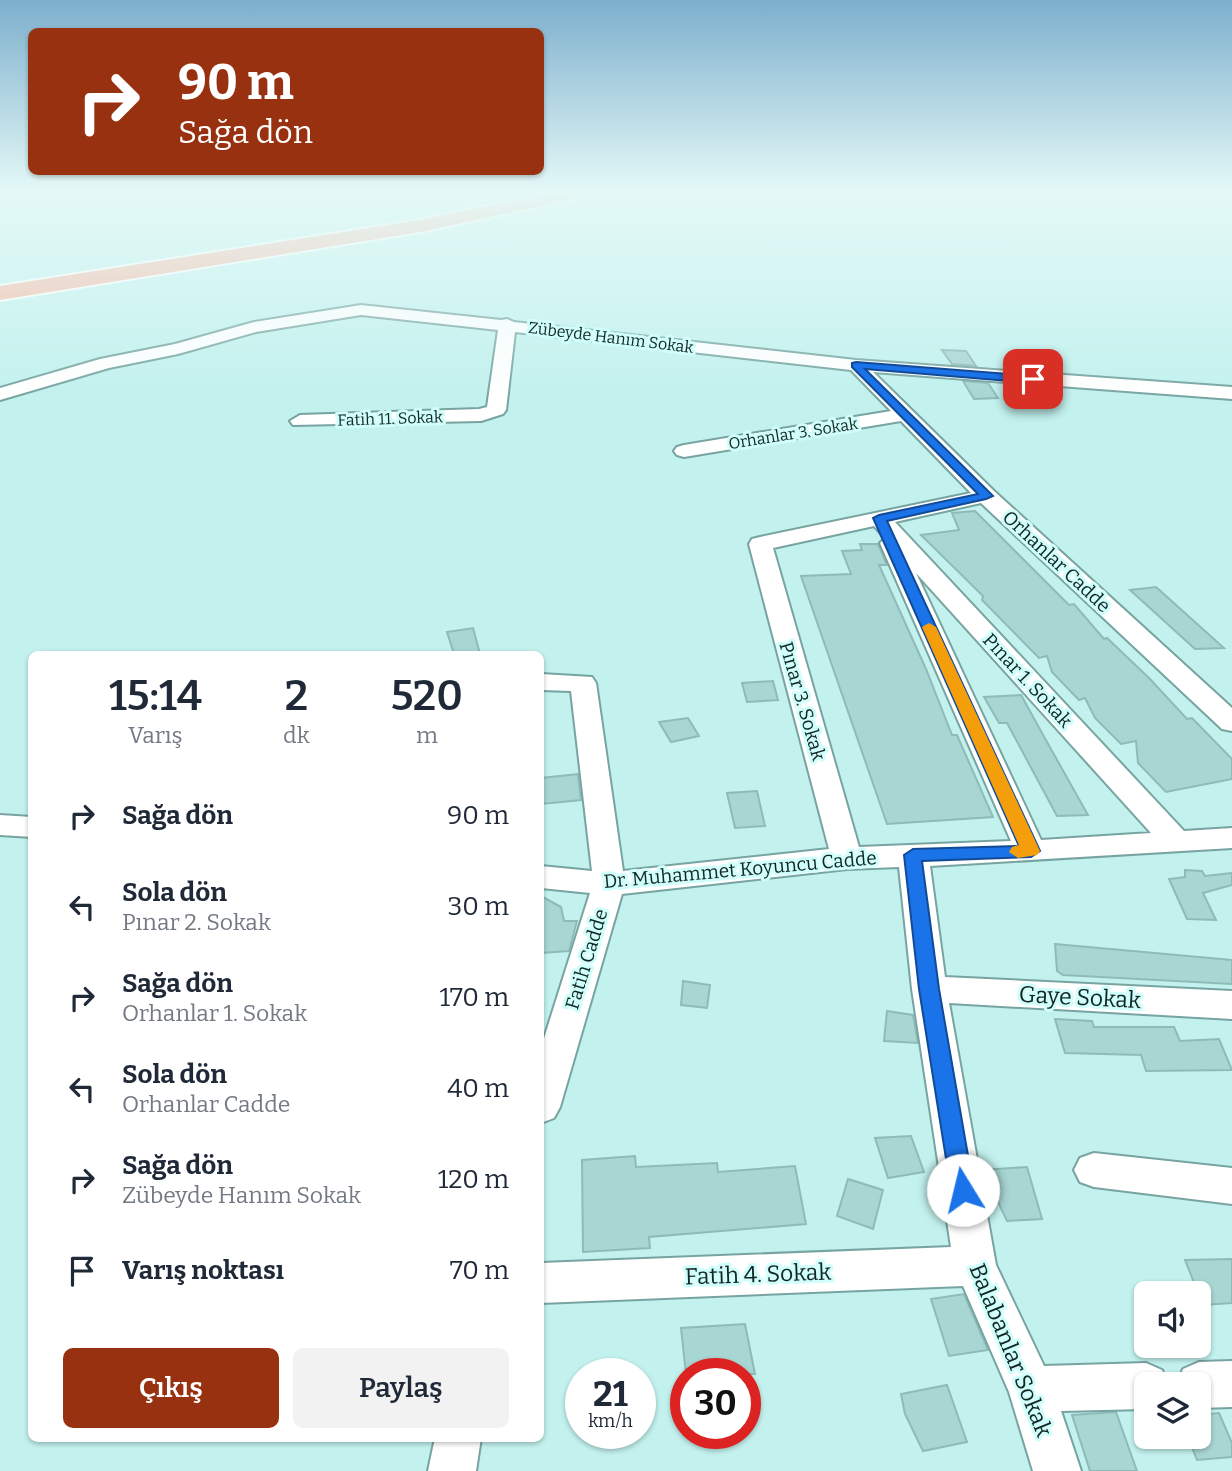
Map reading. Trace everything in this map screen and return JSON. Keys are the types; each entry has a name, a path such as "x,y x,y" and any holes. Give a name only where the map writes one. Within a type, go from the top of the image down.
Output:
{"highway":[{"path":"0,282 136,262"},
{"path":"0,293 196,262"}],"street":[{"name":"Zübeyde Hanım Sokak","path":"0,394 106,363 178,349 254,327 361,310 507,324 856,365 1232,393"},
{"name":"Fatih 11. Sokak","path":"300,421 481,415 496,410 507,324"},
{"name":"Orhanlar Cadde","path":"856,365 902,415 986,496 1232,723"},
{"name":"Orhanlar 3. Sokak","path":"684,451 902,415"},
{"path":"986,496 879,518 1031,851"},
{"name":"Pınar 3. Sokak","path":"847,858 760,544 879,518"},
{"name":"Pınar 1. Sokak","path":"879,518 1176,841"},
{"name":"Fatih Cadde","path":"544,682 583,682 609,884 544,1097"},
{"path":"0,825 28,827"},
{"name":"Dr. Muhammet Koyuncu Cadde","path":"544,877 609,884 847,858 1031,851 1232,838"},
{"name":"Balabanlar Sokak","path":"913,855 929,989 975,1266 1031,1390 1057,1471"},
{"name":"Gaye Sokak","path":"929,989 1232,1005"},
{"path":"1094,1170 1232,1186"},
{"name":"Fatih 4. Sokak","path":"544,1283 975,1266"},
{"path":"1211,1385 1232,1384"},
{"path":"1031,1390 1134,1386"},
{"path":"452,1471 457,1442"}],"building":[{"path":"942,350 966,351 976,366 952,364"},
{"path":"963,381 988,383 998,398 974,399"},
{"path":"975,511 1069,605 1074,604 1104,639 1107,638 1187,719 1192,718 1232,759 1232,779 1166,792 1138,763 1136,741 1121,744 1095,718 1085,698 1079,700 1052,672 1047,656 1039,658 982,600 983,596 921,535 959,530 952,513"},
{"path":"860,544 878,544 887,565 879,565 926,669 952,735 957,735 993,817 887,824 801,576 851,574 842,551 862,550"},
{"path":"1156,587 1224,648 1195,649 1130,590"},
{"path":"473,628 479,651 453,651 447,632"},
{"path":"773,681 778,700 747,702 742,683"},
{"path":"1021,695 1088,815 1057,816 1007,723 999,723 984,697"},
{"path":"688,718 699,736 671,742 659,722"},
{"path":"578,774 581,800 544,804 544,778"},
{"path":"757,791 765,826 735,828 727,793"},
{"path":"1185,870 1202,871 1205,876 1232,873 1232,885 1203,893 1216,920 1187,919 1169,879 1185,877"},
{"path":"544,898 561,907 564,921 577,921 569,951 544,953"},
{"path":"1055,944 1232,960 1232,984 1063,975 1057,971"},
{"path":"683,981 710,985 707,1008 681,1005"},
{"path":"887,1011 913,1015 918,1043 884,1041"},
{"path":"1055,1019 1092,1021 1094,1027 1174,1027 1180,1041 1219,1039 1232,1070 1146,1071 1141,1055 1065,1053"},
{"path":"911,1136 924,1172 888,1178 875,1138"},
{"path":"635,1156 636,1167 717,1163 718,1172 795,1166 806,1224 649,1237 650,1248 583,1252 582,1160"},
{"path":"1027,1167 1042,1219 1007,1221 983,1170"},
{"path":"848,1179 883,1190 873,1229 837,1216"},
{"path":"1232,1259 1232,1303 1211,1304 1211,1281 1193,1281 1185,1260"},
{"path":"964,1294 988,1350 949,1356 931,1299"},
{"path":"745,1324 752,1358 684,1358 681,1328"},
{"path":"947,1385 967,1442 923,1451 905,1414 901,1394"},
{"path":"1116,1412 1137,1471 1090,1471 1072,1415"},
{"path":"1219,1413 1232,1443 1232,1457 1197,1460 1193,1449 1211,1449 1211,1414"}],"slow traffic":[{"path":"929,627 1031,851 1018,852"}],"route":[{"path":"963,1190 929,989 913,855 1031,851 879,518 986,496 902,415 856,365 1033,379"}]}
